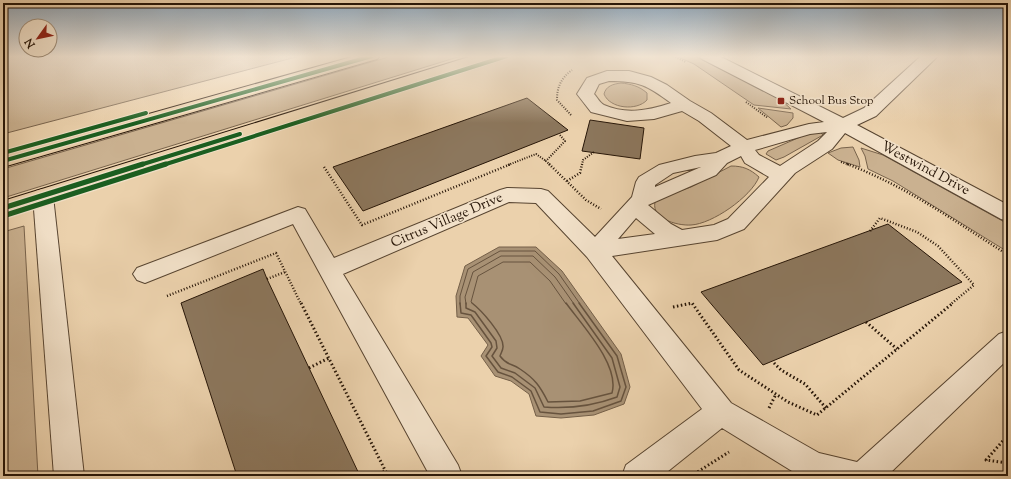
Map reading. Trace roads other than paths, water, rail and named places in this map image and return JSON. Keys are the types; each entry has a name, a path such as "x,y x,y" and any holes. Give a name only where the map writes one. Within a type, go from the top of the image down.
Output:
{"main road":[{"path":"3,161 293,78"},
{"path":"3,208 417,78"}],"street":[{"path":"602,78 594,82 585,94 597,108 627,116 654,114 684,105"},
{"path":"638,78 661,88 684,105 705,117 744,147 752,159 782,176"},
{"name":"Westwind Drive","path":"750,78 843,125 1008,214"},
{"name":"Westwind Drive","path":"773,78 843,125"},
{"path":"595,251 638,203 709,171 720,159 744,147 808,129 843,125 870,112 904,78"},
{"path":"595,251 717,232 736,224 788,169 825,145 843,125"},
{"name":"Citrus Village Drive","path":"329,270 508,195 541,196 595,251 721,412 814,466 853,476"},
{"path":"43,196 69,476"},
{"path":"638,203 662,229 680,238"},
{"path":"145,274 298,214 447,476"},
{"path":"864,476 1008,342"},
{"path":"637,476 721,412"}],"water":[{"path":"499,247 536,247 562,271 621,354 630,387 624,404 594,415 561,418 536,416 529,394 511,381 495,376 481,356 488,345 468,318 457,317 456,296 465,266"}],"place":[{"name":"School Bus Stop","path":"781,101"}]}
